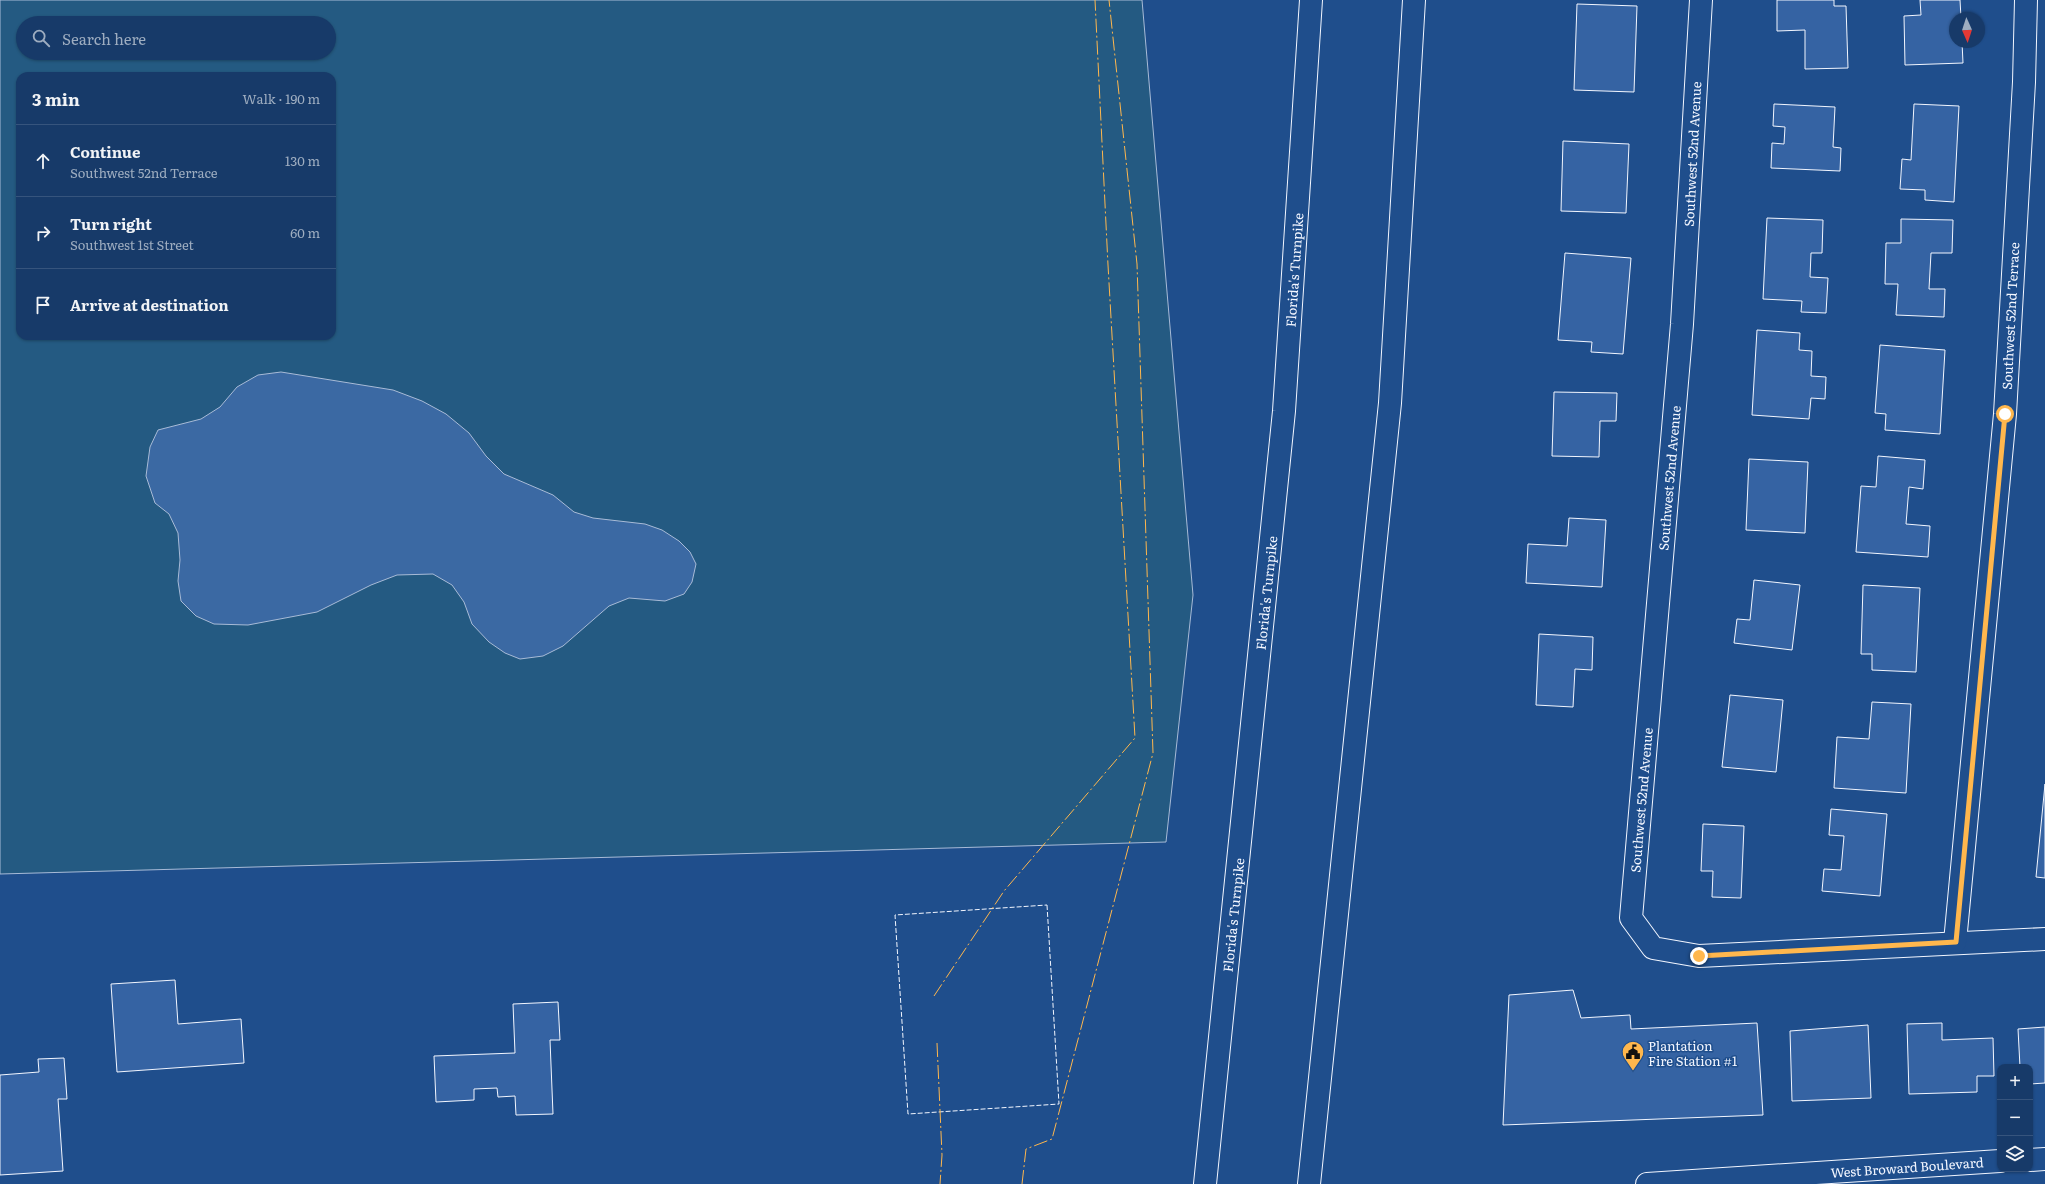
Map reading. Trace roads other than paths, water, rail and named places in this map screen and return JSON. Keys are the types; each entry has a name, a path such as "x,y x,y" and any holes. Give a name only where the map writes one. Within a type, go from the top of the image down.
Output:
{"main road":[{"name":"Florida's Turnpike","path":"1205,1184 1284,411 1311,0"},
{"path":"1309,1184 1390,403 1414,0"},
{"name":"Southwest 52nd Avenue","path":"1701,0 1682,324 1631,918 1653,948 1699,956 1956,942"},
{"name":"Southwest 52nd Terrace","path":"1956,942 2005,414 2024,82 2026,0"},
{"path":"1956,942 2045,939"},
{"path":"2033,1160 2045,1159"},
{"name":"West Broward Boulevard","path":"1647,1184 1997,1162"}],"place":[{"name":"Plantation Fire Station #1","path":"1633,1072"}]}
